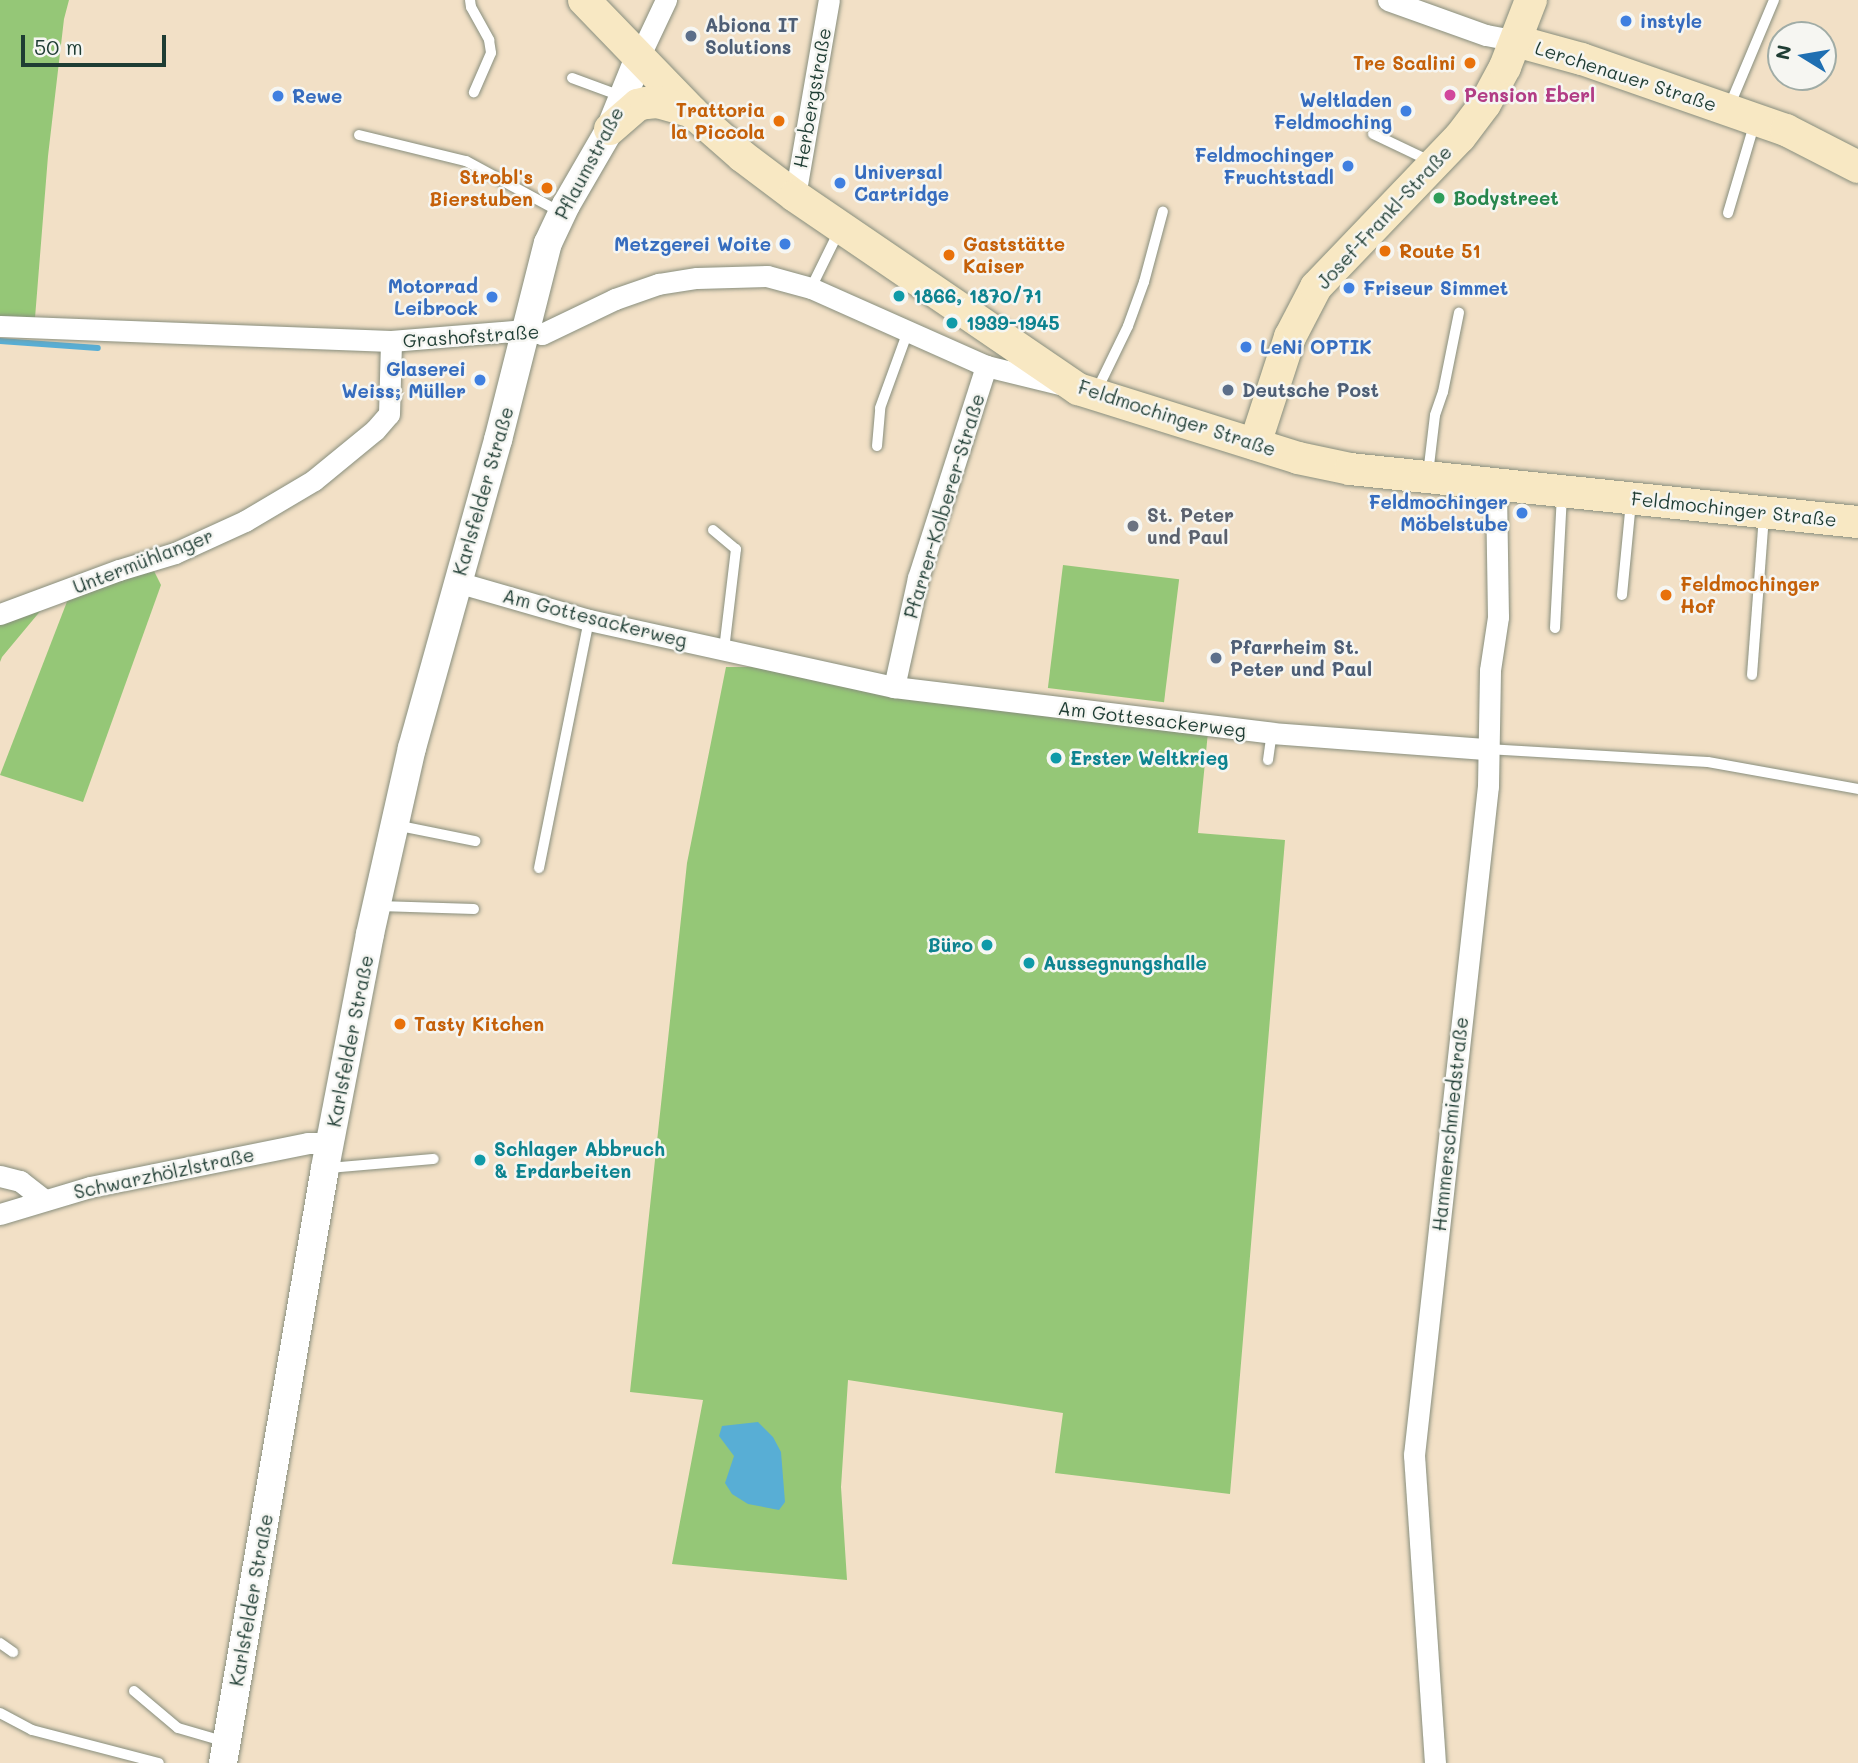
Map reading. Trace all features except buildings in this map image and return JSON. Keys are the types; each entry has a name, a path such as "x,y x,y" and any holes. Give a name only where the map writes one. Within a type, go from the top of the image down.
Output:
{"main road":[{"name":"Feldmochinger Straße","path":"584,0 692,112 794,196 1087,392 1298,458 1350,469 1858,522"},
{"name":"Josef-Frankl-Straße","path":"1255,444 1290,337 1316,287 1460,137 1485,104 1516,41 1531,0"},
{"name":"Lerchenauer Straße","path":"1516,41 1556,50 1786,130 1858,167"},
{"path":"610,129 638,104 658,102 692,112"}],"street":[{"name":"Pflaumstraße","path":"525,330 548,243 610,129 639,55 666,0"},
{"name":"Herbergstraße","path":"794,196 829,0"},
{"name":"Lerchenauer Straße","path":"1388,0 1486,35 1516,41"},
{"name":"Grashofstraße","path":"0,326 391,341 525,330 541,334 615,299 658,284 697,278 767,276 811,288 986,366 1087,392"},
{"name":"Karlsfelder Straße","path":"225,1753 328,1156 377,905 457,582 498,440 525,330"},
{"name":"Untermühlanger","path":"0,614 119,570 175,554 245,521 314,480 375,430 388,414 391,341"},
{"name":"Pfarrer-Kolberer-Straße","path":"894,687 918,578 986,366"},
{"name":"Hammerschmiedstraße","path":"1434,1763 1414,1455 1488,786 1490,670 1498,617 1496,484"},
{"name":"Am Gottesackerweg","path":"457,582 590,620 894,687 1272,733 1487,749"},
{"name":"Schwarzhölzlstraße","path":"0,1214 43,1199 308,1143 328,1156"},
{"path":"0,1176 20,1181 43,1199"}],"lane":[{"path":"470,0 471,7 489,40 491,53 474,92"},
{"path":"1728,213 1742,114 1774,0"},
{"path":"572,78 624,97"},
{"path":"1373,134 1434,163"},
{"path":"359,135 466,161 562,213"},
{"path":"1087,392 1128,326 1144,282 1163,211"},
{"path":"811,288 841,228"},
{"path":"1428,477 1435,415 1443,392 1459,313"},
{"path":"877,446 880,408 908,331"},
{"path":"1555,628 1562,491"},
{"path":"1622,595 1632,498"},
{"path":"1752,675 1764,511"},
{"path":"713,530 736,549 724,649"},
{"path":"539,868 590,620"},
{"path":"1268,760 1272,733"},
{"name":"Am Gottesackerweg","path":"1487,749 1708,762 1858,789"},
{"path":"395,825 475,841"},
{"path":"377,905 474,909"},
{"path":"328,1156 434,1159"},
{"path":"0,1643 13,1652"},
{"path":"134,1691 178,1728 225,1753"},
{"path":"0,1713 32,1730 159,1763"}],"green space":[{"path":"0,0 69,0 64,19 48,156 35,318 0,316"},
{"path":"1063,565 1179,579 1164,702 1048,688"},
{"path":"152,567 161,585 83,802 0,775 68,599"},
{"path":"42,609 2,657 0,662 0,620"},
{"path":"726,667 752,667 898,695 1208,732 1198,833 1285,840 1230,1494 1055,1473 1063,1413 848,1380 841,1487 847,1580 672,1564 703,1400 630,1392 687,863"}],"water":[{"path":"758,1422 773,1437 781,1452 785,1502 779,1510 748,1504 732,1494 725,1483 734,1456 719,1436 722,1426"}],"waterway":[{"path":"0,341 98,348"}],"place":[{"name":"instyle","path":"1626,21"},
{"name":"Abiona IT Solutions","path":"691,36"},
{"name":"Tre Scalini","path":"1470,63"},
{"name":"Pension Eberl","path":"1450,95"},
{"name":"Rewe","path":"278,96"},
{"name":"Weltladen Feldmoching","path":"1406,111"},
{"name":"Trattoria la Piccola","path":"779,121"},
{"name":"Feldmochinger Fruchtstadl","path":"1348,166"},
{"name":"Universal Cartridge","path":"840,183"},
{"name":"Strobl's Bierstuben","path":"547,188"},
{"name":"Bodystreet","path":"1439,198"},
{"name":"Metzgerei Woite","path":"785,244"},
{"name":"Route 51","path":"1385,251"},
{"name":"Gaststätte Kaiser","path":"949,255"},
{"name":"Friseur Simmet","path":"1349,288"},
{"name":"1866, 1870/71","path":"899,296"},
{"name":"Motorrad Leibrock","path":"492,297"},
{"name":"1939-1945","path":"952,323"},
{"name":"LeNi OPTIK","path":"1246,347"},
{"name":"Glaserei Weiss; Müller","path":"480,380"},
{"name":"Deutsche Post","path":"1228,390"},
{"name":"Feldmochinger Möbelstube","path":"1522,513"},
{"name":"St. Peter und Paul","path":"1133,526"},
{"name":"Feldmochinger Hof","path":"1666,595"},
{"name":"Pfarrheim St. Peter und Paul","path":"1216,658"},
{"name":"Erster Weltkrieg","path":"1056,758"},
{"name":"Büro","path":"987,945"},
{"name":"Aussegnungshalle","path":"1029,963"},
{"name":"Tasty Kitchen","path":"400,1024"},
{"name":"Schlager Abbruch & Erdarbeiten","path":"480,1160"}]}
